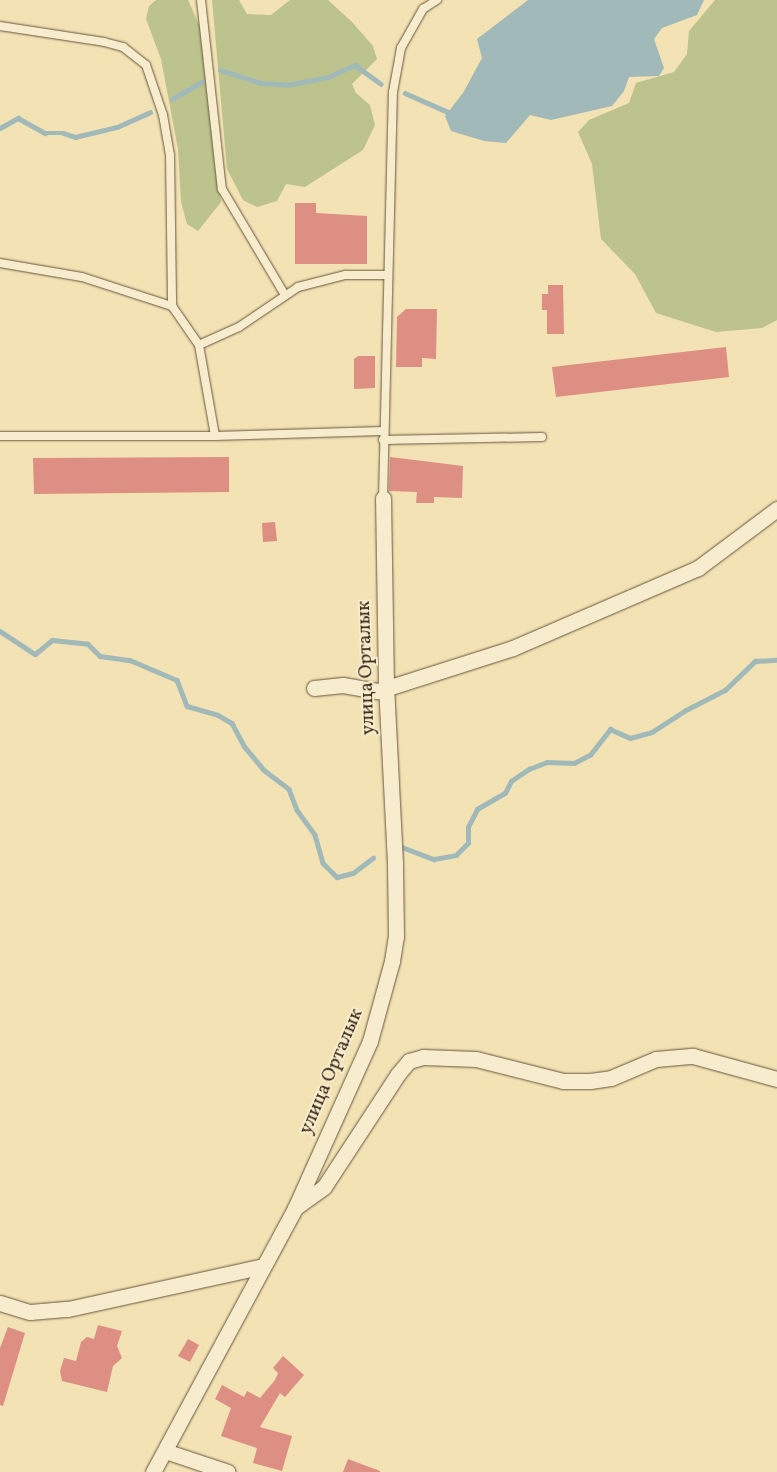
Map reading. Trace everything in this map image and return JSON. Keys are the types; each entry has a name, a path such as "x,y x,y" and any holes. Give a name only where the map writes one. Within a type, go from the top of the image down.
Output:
{"street":[{"name":"улица Орталык","path":"153,1472 295,1208 370,1041 392,961 396,937 395,863 386,687 383,498"},
{"path":"314,688 328,685 364,686 378,691 513,648 698,568 777,509"},
{"path":"295,1208 324,1186 398,1074 409,1061 423,1057 476,1058 563,1080 590,1081 611,1078 656,1060 693,1056 777,1079"},
{"path":"0,1303 30,1312 68,1309 263,1266"},
{"path":"164,1451 228,1472"}],"lane":[{"path":"201,0 222,189 286,296"},
{"path":"422,0 423,9"},
{"path":"383,498 383,436 393,92 401,48 423,9 437,0"},
{"path":"0,26 104,42 123,47 146,65 163,115 170,155 172,306 199,345 215,436"},
{"path":"0,263 82,277 172,306"},
{"path":"199,345 239,327 286,296 320,280 361,274 387,275"},
{"path":"0,436 542,437"}],"green space":[{"path":"156,0 188,0 200,27 221,202 198,231 187,224 181,202 178,149 161,59 146,19 149,6"},
{"path":"212,0 239,0 247,14 271,15 290,0 328,0 352,22 373,46 377,59 352,84 356,93 370,105 375,125 363,150 305,187 286,184 277,201 257,207 243,200 227,169"},
{"path":"715,0 777,0 777,320 762,328 716,332 656,313 635,274 601,239 592,164 578,132 589,120 629,103 636,83 674,72 687,54 689,31"}],"water":[{"path":"528,0 704,0 697,15 662,28 654,39 664,68 659,76 629,77 624,91 612,106 551,120 530,115 506,143 484,141 451,131 445,116 463,93 482,58 477,39"}],"building":[{"path":"295,203 316,203 316,213 367,216 367,264 295,264"},
{"path":"548,285 563,285 564,334 547,334 547,310 542,310 542,294 548,294"},
{"path":"406,309 437,309 436,359 422,358 422,367 396,367 397,317"},
{"path":"726,347 729,377 556,397 552,367"},
{"path":"358,356 375,356 375,388 354,389 354,359"},
{"path":"229,457 229,492 34,494 33,458"},
{"path":"390,457 463,466 462,498 434,497 434,503 416,503 417,492 389,491"},
{"path":"275,522 277,541 263,542 262,523"},
{"path":"98,1325 122,1331 117,1346 122,1358 113,1366 107,1392 62,1381 60,1371 64,1358 76,1361 81,1342 87,1337 94,1339"},
{"path":"8,1327 25,1333 3,1406 0,1405 0,1348"},
{"path":"188,1339 199,1345 190,1362 178,1356"},
{"path":"283,1356 304,1375 285,1397 280,1393 260,1427 292,1436 282,1471 253,1463 257,1448 221,1436 231,1408 215,1399 222,1385 244,1397 247,1391 260,1398 275,1380 278,1373 273,1368"},
{"path":"348,1459 380,1471 380,1472 343,1472"}],"waterway":[{"path":"220,70 261,83 287,85 328,77 355,65 381,84"},
{"path":"172,99 202,82"},
{"path":"405,93 448,112"},
{"path":"0,128 18,118 45,133 63,133 75,137 117,127 150,112"},
{"path":"0,631 35,654 52,640 88,644 100,656 130,660 177,680 187,706 218,715 232,723 244,746 264,770 289,789 297,810 315,835 323,863 337,877 353,873 373,858"},
{"path":"402,847 434,859 456,855 468,843 468,827 477,809 505,793 511,781 529,769 547,762 574,763 590,755 610,729 630,738 652,732 684,711 725,690 755,661 777,660"}]}
